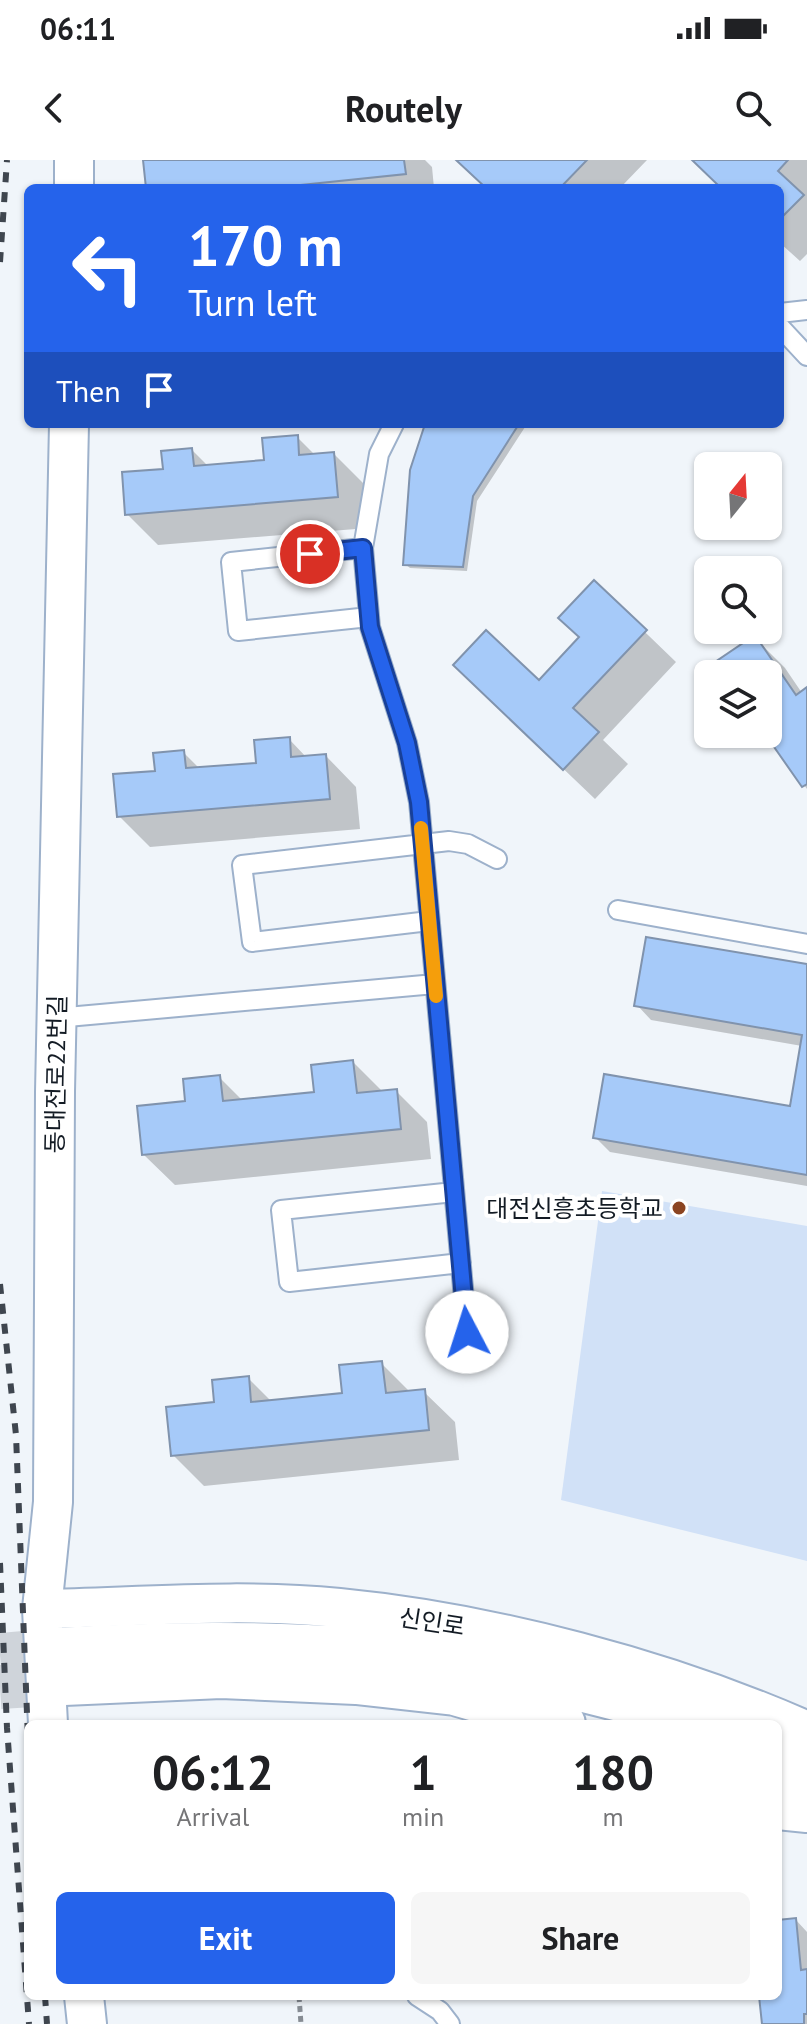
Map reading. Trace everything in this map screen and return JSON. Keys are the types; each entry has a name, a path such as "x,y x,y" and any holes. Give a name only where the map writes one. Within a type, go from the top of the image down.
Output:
{"street":[{"path":"74,160 74,184"},
{"name":"동대전로22번길","path":"48,1720 42,1609 53,1502 56,1018 69,428"},
{"name":"신인로","path":"42,1609 245,1603 339,1608 465,1627 576,1652 676,1680 779,1720"},
{"name":"신인로","path":"549,1720 455,1693 356,1682 61,1667 141,1645 251,1644 384,1651 552,1684 698,1720"},
{"name":"신인로","path":"782,1721 807,1731"},
{"path":"782,1743 807,1750"},
{"path":"782,1784 807,1791"},
{"path":"782,1810 807,1813"},
{"path":"84,2000 87,2024"}],"lane":[{"path":"784,313 807,310"},
{"path":"784,331 807,356"},
{"path":"392,428 379,454 363,548 370,627 407,743 419,802 467,1332"},
{"path":"363,548 231,562 238,631 369,617"},
{"path":"429,921 252,942 242,865 449,841 468,844 497,859"},
{"path":"618,910 807,944"},
{"path":"56,1018 435,984"},
{"path":"454,1192 281,1210 282,1225 289,1282 461,1263"},
{"path":"423,2000 440,2011 450,2024"}],"path":[{"path":"299,2000 301,2024"}],"shaded area":[{"path":"602,1191 807,1226 807,1561 561,1500"}],"building":[{"path":"143,160 404,160 406,174 310,184 146,184"},
{"path":"456,160 587,160 564,184 482,184"},
{"path":"692,160 788,160 778,171 804,195 784,215 784,184 717,184"},
{"path":"424,428 516,428 473,496 463,567 403,565 410,470"},
{"path":"298,435 299,455 334,452 338,497 125,515 122,472 163,469 161,451 192,448 194,466 264,460 262,438"},
{"path":"594,580 647,630 573,708 599,732 563,770 453,665 486,630 539,680 579,637 558,618"},
{"path":"742,644 761,644 772,660 718,660"},
{"path":"782,675 796,695 807,687 807,784 802,787 775,748 782,748"},
{"path":"290,737 291,757 326,754 330,799 117,817 113,774 155,771 153,753 184,750 186,768 256,763 254,740"},
{"path":"646,937 807,964 807,1175 593,1138 604,1074 790,1106 802,1035 634,1006"},
{"path":"353,1060 357,1093 397,1089 401,1129 142,1155 137,1106 185,1101 183,1079 220,1075 223,1101 314,1092 311,1065"},
{"path":"382,1361 386,1393 425,1389 429,1430 171,1456 166,1407 214,1402 212,1380 249,1376 251,1402 342,1393 339,1365"},
{"path":"796,1918 801,1970 807,1969 807,2014 804,2014 804,2024 762,2024 759,2000 782,2000 782,1920"}],"tunnel":[{"path":"0,1655 58,1650"},
{"path":"0,1687 64,1683"}],"railway":[{"path":"0,262 7,160"},
{"path":"0,1284 16,1435 27,1720"},
{"path":"0,1563 7,1728 24,1957"},
{"path":"27,2000 29,2024"},
{"path":"45,2000 47,2024"}],"slow traffic":[{"path":"421,828 436,996"}],"place":[{"name":"대전신흥초등학교","path":"679,1208"}],"route":[{"path":"310,554 363,548 370,627 407,743 419,802 467,1332"}]}
